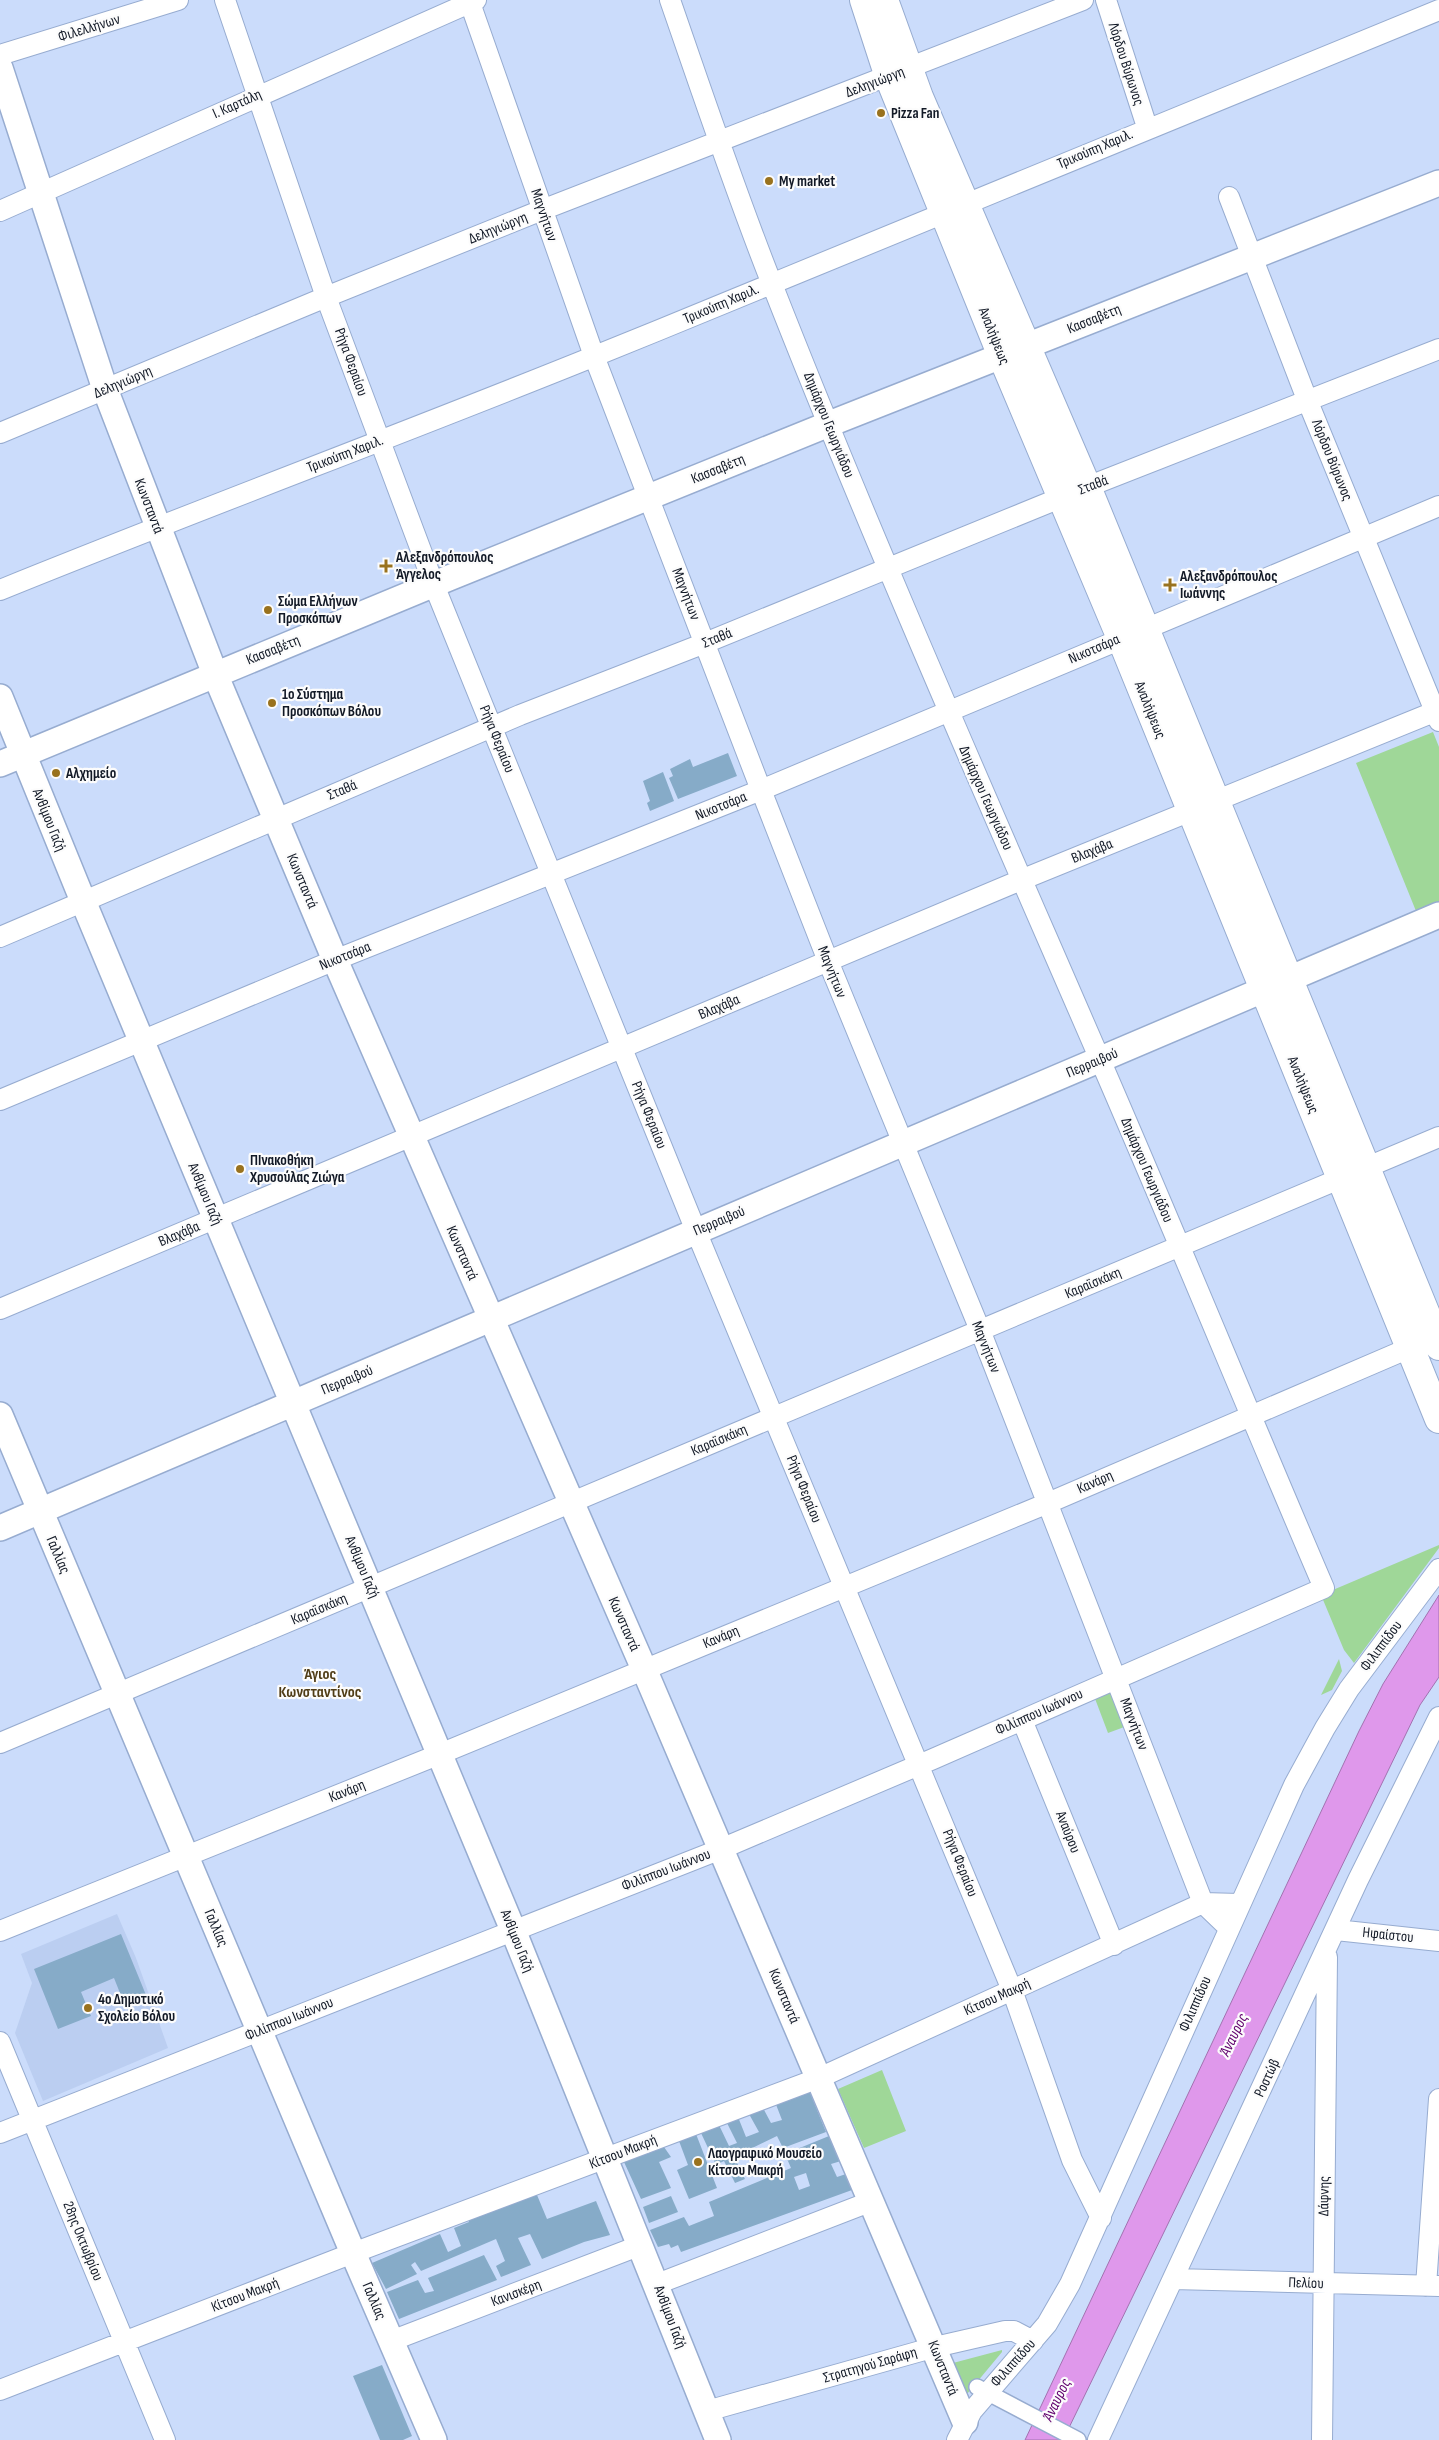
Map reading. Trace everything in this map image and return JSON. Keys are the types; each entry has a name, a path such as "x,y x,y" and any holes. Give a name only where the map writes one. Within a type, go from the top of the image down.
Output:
{"main road":[{"name":"Αναλήψεως","path":"864,0 899,73 955,208 1002,356 1265,989 1439,1419"},
{"name":"Αναλήψεως","path":"884,0 899,73"},
{"name":"Αναλήψεως","path":"955,208 1027,346 1146,628 1438,1339"}],"street":[{"name":"Φιλελλήνων","path":"0,55 178,0"},
{"name":"Ρήγα Φεραίου","path":"225,0 326,297 434,585 696,1231 1012,1990 1072,2160 1101,2218"},
{"name":"Δημάρχου Γεωργιάδου","path":"670,0 719,142 771,283 828,424 947,711 1100,1060 1324,1588"},
{"name":"Δεληγιώργη","path":"0,433 326,297 542,210 1083,0"},
{"name":"Λόρδου Βύρωνος","path":"1106,0 1147,127"},
{"name":"Ι. Καρτάλη","path":"0,211 471,1"},
{"name":"Μαγνήτων","path":"471,1 594,356 828,961 980,1330 1203,1903 1229,1928"},
{"name":"Τρικούπη Χαριλ.","path":"0,590 156,526 594,356 1147,127 1439,10"},
{"name":"Κωνσταντά","path":"0,68 105,389 156,526 215,674 335,960 644,1669 935,2347 961,2431"},
{"name":"Κασσαβέτη","path":"11,759 828,424 1439,183"},
{"name":"Λόρδου Βύρωνος","path":"1229,197 1308,402 1438,714"},
{"name":"Σταθά","path":"0,937 492,727 1439,349"},
{"name":"Νικοτσάρα","path":"0,1100 335,960 761,790 1439,506"},
{"name":"Ανθίμου Γαζή","path":"0,697 11,759 82,901 371,1587 606,2158 718,2440"},
{"name":"Βλαχάβα","path":"0,1309 1021,880 1216,800 1438,714"},
{"name":"Περραιβού","path":"0,1528 1439,915"},
{"name":"Καραϊσκάκη","path":"0,1743 1439,1137"},
{"name":"Κανάρη","path":"0,1931 440,1754 1048,1503 1249,1415 1410,1348 1438,1339"},
{"name":"Γαλλίας","path":"0,1415 259,2031 434,2440"},
{"name":"Φιλιππίδου","path":"961,2431 982,2389 1033,2341 1047,2324 1070,2284 1294,1785 1337,1708 1439,1569"},
{"name":"Φιλίππου Ιωάννου","path":"0,2134 721,1848 1022,1720 1324,1588"},
{"name":"Ροστώβ","path":"1098,2440 1336,1930 1439,1717"},
{"name":"Αναύρου","path":"1022,1720 1114,1945"},
{"name":"Κίτσου Μακρή","path":"0,2390 353,2253 819,2078 1203,1903 1239,1904"},
{"name":"Ηφαίστου","path":"1336,1930 1439,1941"},
{"name":"Δάφνης","path":"1322,2440 1327,1951"},
{"name":"28ης Οκτωβρίου","path":"0,2042 165,2440"},
{"path":"1432,2286 1439,2099"},
{"path":"657,2284 872,2201"},
{"name":"Κανισκέρη","path":"391,2341 641,2245"},
{"name":"Πελίου","path":"1173,2279 1432,2286"},
{"name":"Στρατηγού Σαράφη","path":"707,2411 935,2347 1005,2331 1014,2331 1033,2341"},
{"path":"982,2389 1077,2439"}],"shaded area":[{"name":"4ο Δημοτικό Σχολείο Βόλου","path":"117,1914 136,1958 168,2048 43,2101 15,2033 32,1983 21,1954"}],"green space":[{"path":"1433,732 1439,747 1439,907 1418,916 1356,763"},
{"path":"1439,1545 1439,1548 1354,1663 1344,1650 1321,1595"},
{"path":"1339,1659 1342,1671 1332,1690 1321,1695"},
{"path":"1113,1689 1127,1726 1108,1733 1094,1696"},
{"path":"882,2070 906,2131 864,2148 838,2089"},
{"path":"1002,2350 1002,2352 967,2394 953,2363"}],"water":[{"name":"Άναυρος","path":"1439,1595 1439,1677 1420,1705 1063,2440 1025,2440 1359,1731 1383,1684"}],"building":[{"path":"728,753 737,776 678,799 669,778 673,776 670,769 690,759 693,767"},
{"path":"663,772 674,801 650,811 647,803 650,801 643,781"},
{"path":"121,1934 146,1995 124,2003 114,1978 81,1992 91,2016 58,2029 34,1969"},
{"path":"809,2090 826,2132 783,2148 777,2136 734,2157 745,2179 735,2183 724,2161 716,2165 701,2133 719,2125 729,2146 737,2143 727,2123 738,2117 746,2137 759,2132 749,2114 763,2108 771,2123 782,2120 775,2102"},
{"path":"696,2134 717,2188 689,2199 677,2170 688,2165 679,2141"},
{"path":"829,2136 841,2161 831,2164 837,2177 846,2174 852,2190 681,2252 678,2245 671,2248 669,2244 658,2247 650,2230 684,2217 689,2226 714,2216 709,2202 791,2168 785,2154","holes":["806,2173 810,2186 799,2190 794,2177"]},
{"path":"664,2147 671,2157 659,2162 671,2188 641,2199 624,2162"},
{"path":"537,2195 547,2219 596,2201 610,2235 584,2242 542,2259 530,2234 518,2238 531,2265 501,2277 496,2266 505,2261 496,2239 421,2271 415,2262 411,2265 417,2274 386,2289 372,2263 440,2234 448,2252 461,2246 454,2228 469,2222 468,2219"},
{"path":"671,2196 678,2212 649,2223 643,2207"},
{"path":"484,2255 497,2280 399,2319 387,2292 418,2280 425,2293 434,2291 428,2278"},
{"path":"382,2365 412,2436 403,2440 380,2440 353,2376"}],"place":[{"name":"Pizza Fan","path":"881,113"},
{"name":"My market","path":"769,181"},
{"name":"Αλεξανδρόπουλος Άγγελος","path":"386,566"},
{"name":"Αλεξανδρόπουλος Ιωάννης","path":"1170,585"},
{"name":"Σώμα Ελλήνων Προσκόπων","path":"268,610"},
{"name":"1ο Σύστημα Προσκόπων Βόλου","path":"272,703"},
{"name":"Αλχημείο","path":"56,773"},
{"name":"ΠΙνακοθήκη Χρυσούλας Ζιώγα","path":"240,1169"},
{"name":"4ο Δημοτικό Σχολείο Βόλου","path":"88,2008"},
{"name":"Λαογραφικό Μουσείο Κίτσου Μακρή","path":"698,2162"}],"district":[{"name":"Άγιος Κωνσταντίνος","path":"320,1683"}]}
